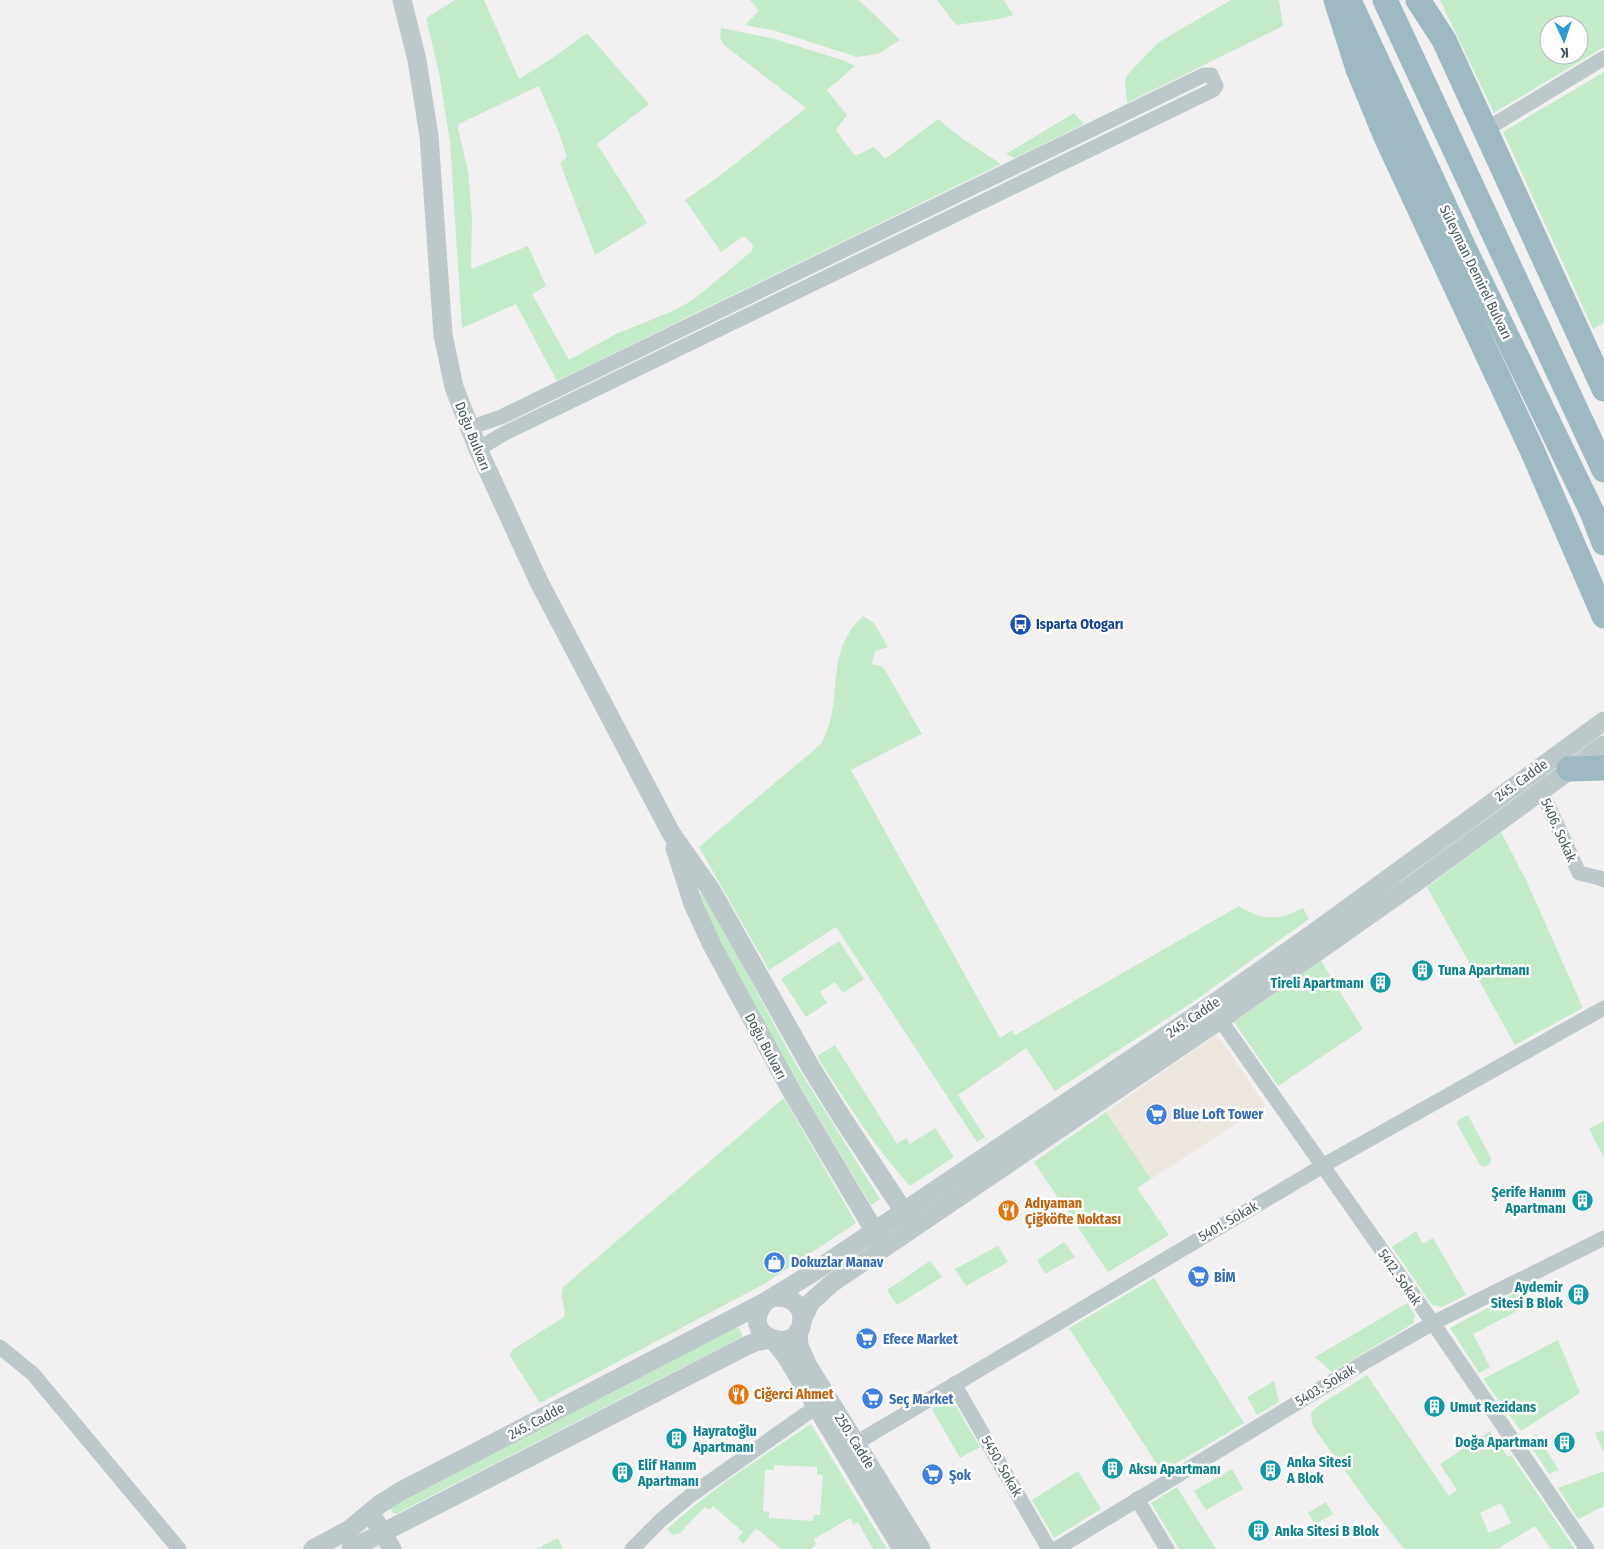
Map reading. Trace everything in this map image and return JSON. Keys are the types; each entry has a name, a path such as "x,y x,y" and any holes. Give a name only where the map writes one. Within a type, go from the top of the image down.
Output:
{"highway":[{"path":"1336,0 1358,69 1386,137 1532,450 1601,607"},
{"name":"Süleyman Demirel Bulvarı","path":"1349,0 1466,252 1592,512 1604,543"},
{"path":"1385,0 1604,470"},
{"path":"1418,0 1444,40 1604,389"},
{"path":"1569,769 1604,768"}],"street":[{"name":"Doğu Bulvarı","path":"402,0 416,60 430,136 443,335 454,387 469,428 539,582 671,833 711,890 810,1066 909,1220"},
{"path":"1485,130 1604,58"},
{"path":"469,428 500,418 1204,75 1211,75 1216,82 1213,90 505,433 478,449"},
{"name":"245. Cadde","path":"1215,1013 1315,932 1604,721"},
{"name":"245. Cadde","path":"800,1325 810,1302 821,1291 884,1248 909,1220 1215,1013 1415,883 1604,745"},
{"name":"5406. Sokak","path":"1541,790 1579,873 1604,880"},
{"name":"Doğu Bulvarı","path":"671,833 693,904 712,945 792,1092 884,1248"},
{"name":"5401. Sokak","path":"856,1443 1322,1166 1604,1008"},
{"name":"5412. Sokak","path":"1215,1013 1433,1323 1587,1549"},
{"name":"245. Cadde","path":"313,1549 350,1529 370,1511 401,1491 768,1300 874,1232 909,1220"},
{"name":"5403. Sokak","path":"1056,1549 1329,1382 1433,1323 1604,1238"},
{"path":"351,1549 387,1541 746,1346 755,1342 784,1341 791,1338 800,1325 798,1306 792,1301 779,1297 768,1300 760,1308 757,1322 764,1335 773,1340"},
{"name":"250. Cadde","path":"800,1325 799,1346 802,1356 921,1549"},
{"name":"250. Cadde","path":"773,1340 786,1356 902,1549"},
{"path":"0,1347 33,1374 179,1549"},
{"name":"5450. Sokak","path":"954,1384 1049,1549"},
{"path":"632,1549 661,1520 691,1495 816,1407"},
{"path":"1137,1499 1167,1549"},
{"path":"370,1511 387,1541"}],"shaded area":[{"path":"1217,1034 1265,1105 1151,1179 1106,1112"}],"green space":[{"path":"455,0 484,0 519,79 587,33 649,104 597,144 647,223 595,255 560,163 567,157 539,86 459,124 458,128 468,171 472,218 471,269 528,246 546,286 532,294 569,360 616,334 673,311 693,300 752,251 753,246 746,237 742,237 721,252 685,200 717,178 806,108 724,45 720,38 721,28 775,39 845,61 855,66 827,90 847,115 836,130 855,156 874,147 885,159 938,119 963,139 1001,164 557,381 516,304 462,328 450,142 439,73 426,18"},
{"path":"750,0 859,0 900,40 878,54 857,57 776,31 745,25 759,11"},
{"path":"937,0 1004,0 1013,15 999,19 956,25"},
{"path":"1231,0 1279,0 1283,26 1127,103 1125,81 1127,75 1159,42"},
{"path":"1440,0 1604,0 1604,47 1589,56 1589,15 1539,15 1539,65 1574,65 1494,113"},
{"path":"1604,72 1604,323 1593,329 1503,132"},
{"path":"1074,113 1084,124 1015,158 1006,154"},
{"path":"863,616 874,623 888,647 875,651 872,664 883,667 922,734 851,770 1000,1038 1012,1030 1015,1035 1239,906 1263,917 1278,917 1303,908 1309,919 1196,1000 1055,1091 1026,1048 958,1095 985,1137 977,1142 836,927 769,970 699,847 821,744 832,711 838,662 843,646 850,631"},
{"path":"1501,832 1527,882 1583,1008 1515,1045 1427,887"},
{"path":"702,893 795,1063 880,1199 871,1205 797,1081 708,918 699,895"},
{"path":"839,941 864,979 843,993 835,982 820,992 827,1003 806,1017 781,979"},
{"path":"1321,961 1363,1029 1278,1086 1234,1022"},
{"path":"835,1045 897,1144 906,1138 910,1144 935,1128 954,1157 910,1186 872,1139 817,1056"},
{"path":"784,1098 856,1223 764,1284 540,1403 510,1356 512,1350 564,1317 563,1287"},
{"path":"1106,1112 1151,1179 1137,1188 1169,1235 1108,1272 1034,1162"},
{"path":"1468,1115 1491,1158 1490,1164 1484,1167 1480,1165 1457,1124 1458,1120"},
{"path":"1604,1121 1604,1158 1589,1129"},
{"path":"1416,1231 1423,1244 1433,1238 1466,1295 1442,1307 1432,1305 1392,1247"},
{"path":"1064,1242 1075,1257 1045,1274 1037,1260"},
{"path":"998,1246 1008,1262 966,1286 955,1269"},
{"path":"930,1261 942,1277 897,1305 887,1290"},
{"path":"1154,1278 1244,1423 1162,1472 1069,1328"},
{"path":"1526,1287 1532,1303 1473,1334 1490,1367 1479,1373 1450,1328"},
{"path":"1407,1303 1415,1315 1414,1323 1332,1372 1315,1357"},
{"path":"734,1328 739,1328 742,1335 740,1338 396,1514 390,1508 392,1503"},
{"path":"1558,1340 1580,1393 1521,1431 1483,1379"},
{"path":"1367,1375 1449,1496 1457,1490 1440,1464 1490,1431 1508,1457 1511,1455 1575,1549 1551,1549 1535,1526 1497,1549 1404,1549 1316,1431 1312,1423 1311,1412","holes":["1501,1503 1511,1523 1489,1533 1480,1513"]},
{"path":"1274,1381 1279,1402 1257,1415 1247,1397"},
{"path":"951,1398 980,1447 960,1458 932,1409"},
{"path":"811,1424 887,1549 873,1549 858,1522 854,1525 850,1518 814,1539 816,1544 812,1549 781,1549 756,1528 743,1544 738,1538 743,1532 713,1506 709,1510 705,1507 679,1534 673,1535 667,1529 719,1487","holes":["774,1465 817,1467 817,1474 823,1475 820,1515 814,1515 813,1521 769,1518 769,1512 763,1511 765,1470 774,1470"]},
{"path":"1604,1430 1604,1453 1595,1433"},
{"path":"1536,1434 1559,1470 1549,1474 1527,1440"},
{"path":"1232,1469 1243,1489 1206,1510 1194,1491"},
{"path":"1078,1471 1101,1509 1054,1538 1032,1500"},
{"path":"1604,1471 1604,1506 1578,1519 1558,1488"},
{"path":"1177,1487 1216,1549 1179,1549 1151,1503"},
{"path":"1326,1502 1333,1514 1315,1524 1308,1513"},
{"path":"558,1538 563,1549 536,1549"}],"place":[{"name":"Isparta Otogarı","path":"1020,624"},
{"name":"Tuna Apartmanı","path":"1422,970"},
{"name":"Tireli Apartmanı","path":"1380,983"},
{"name":"Blue Loft Tower","path":"1157,1114"},
{"name":"Şerife Hanım Apartmanı","path":"1582,1200"},
{"name":"Adıyaman Çiğköfte Noktası","path":"1009,1211"},
{"name":"Dokuzlar Manav","path":"775,1262"},
{"name":"BİM","path":"1198,1277"},
{"name":"Aydemir Sitesi B Blok","path":"1579,1295"},
{"name":"Efece Market","path":"867,1339"},
{"name":"Ciğerci Ahmet","path":"738,1394"},
{"name":"Seç Market","path":"873,1399"},
{"name":"Umut Rezidans","path":"1434,1407"},
{"name":"Hayratoğlu Apartmanı","path":"677,1439"},
{"name":"Doğa Apartmanı","path":"1564,1442"},
{"name":"Aksu Apartmanı","path":"1113,1469"},
{"name":"Anka Sitesi A Blok","path":"1271,1470"},
{"name":"Elif Hanım Apartmanı","path":"622,1473"},
{"name":"Şok","path":"933,1475"},
{"name":"Anka Sitesi B Blok","path":"1259,1531"}]}
